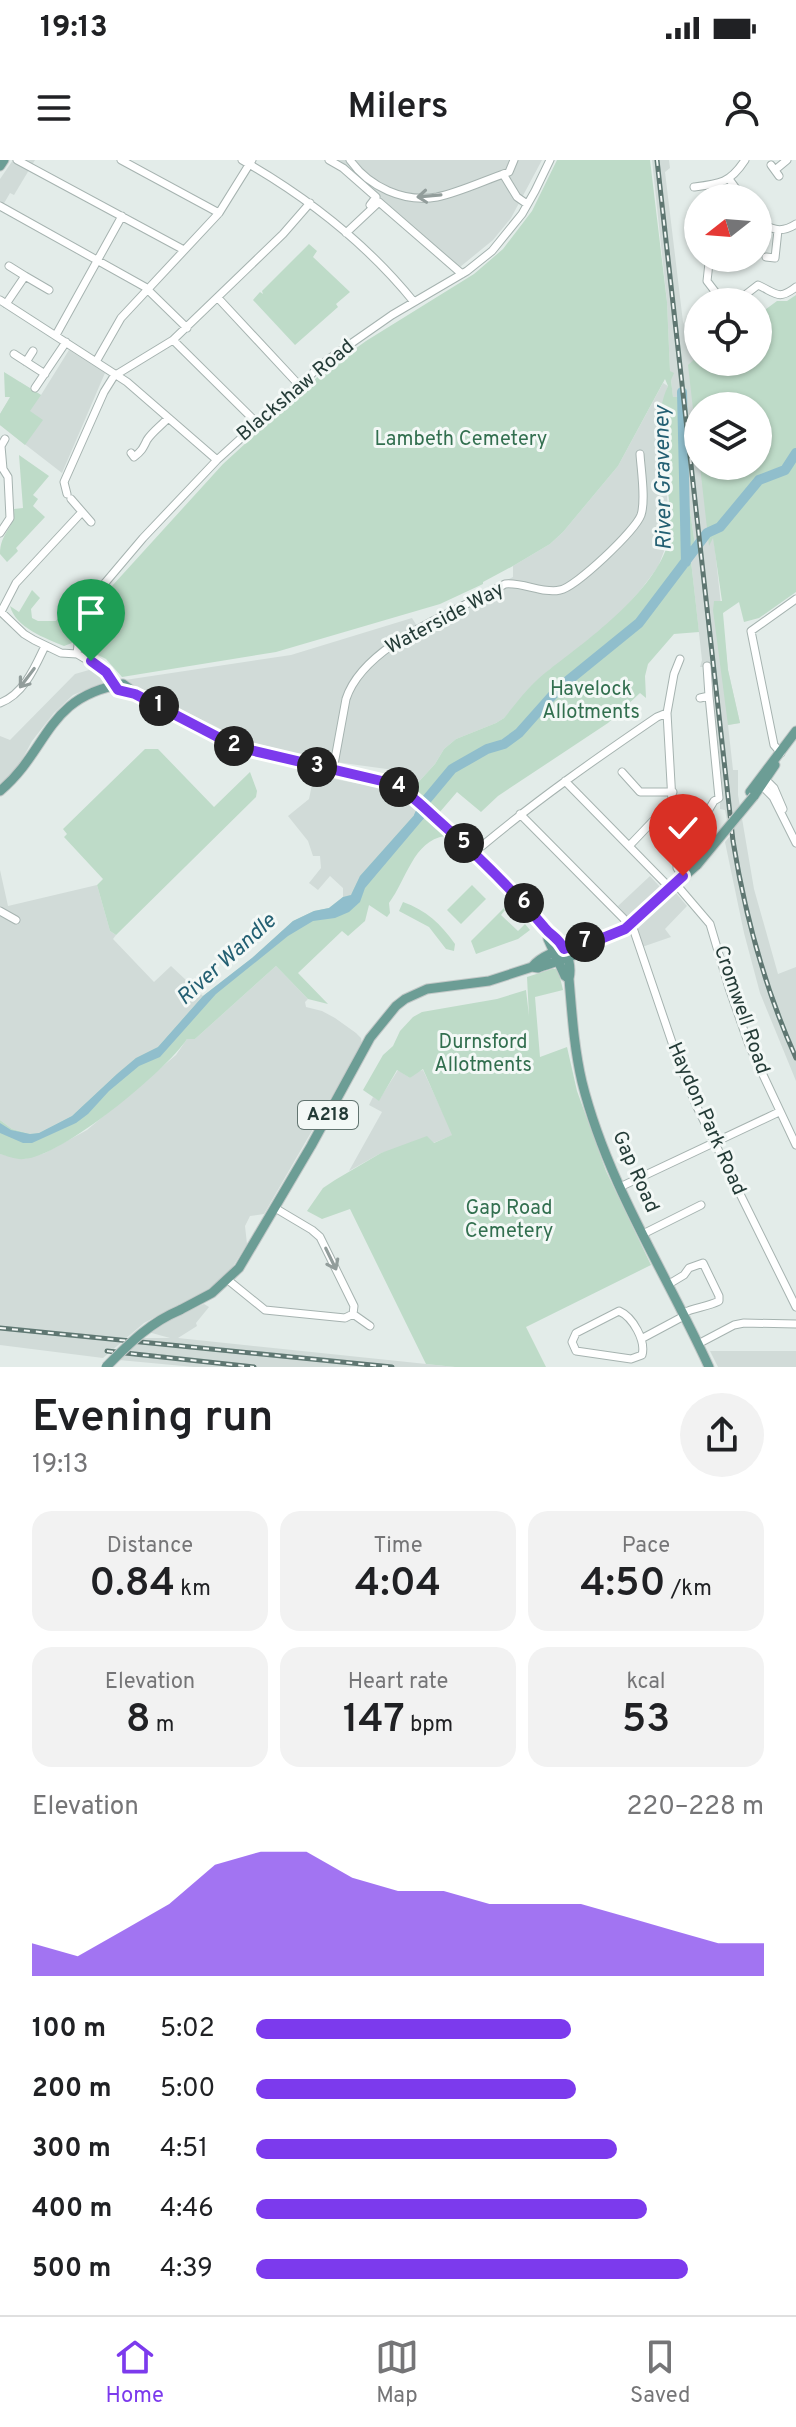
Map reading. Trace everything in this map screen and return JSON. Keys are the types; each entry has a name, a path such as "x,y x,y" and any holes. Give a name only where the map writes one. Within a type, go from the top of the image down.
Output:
{"main road":[{"path":"0,166 4,160"},
{"path":"0,791 20,773 56,719 79,698 114,685"},
{"name":"Gap Road","path":"114,685 118,690 135,694 237,747 399,787 504,882 547,931 548,939 562,954 571,975 574,1041 583,1085 601,1141 620,1187 709,1367"},
{"name":"A218","path":"106,1367 145,1329 212,1293 239,1268 370,1038 396,1006 427,989 489,981 532,967 535,962 622,930 695,863 762,781 796,731"}],"street":[{"path":"17,160 184,250"},
{"path":"121,160 219,213"},
{"path":"329,160 376,197 365,214"},
{"path":"350,160 378,188 420,198 439,196 503,174 512,169 514,160"},
{"name":"Blackshaw Road","path":"77,654 81,617 88,603 143,538 217,460 339,352 462,274 500,242 527,204 550,160"},
{"path":"714,184 729,179 745,160"},
{"path":"775,170 787,160"},
{"path":"97,360 121,318 219,213 248,161 310,203 346,233 414,302"},
{"path":"503,174 517,197 527,204"},
{"path":"729,179 733,184"},
{"path":"346,233 379,202 462,274"},
{"path":"91,522 69,497 64,482 104,392 116,374 173,340 187,328 310,203"},
{"path":"0,206 147,289 187,328"},
{"path":"56,335 122,216"},
{"path":"772,228 784,230 796,224"},
{"path":"778,230 770,258 787,260"},
{"path":"9,266 49,290"},
{"path":"25,276 3,302 116,374 217,460"},
{"path":"772,292 780,296 796,287"},
{"path":"218,298 299,385"},
{"path":"173,340 257,423"},
{"path":"35,388 66,342"},
{"path":"26,362 33,351"},
{"path":"14,354 45,374"},
{"path":"131,453 137,456 168,418"},
{"path":"0,533 10,518 8,477 3,469 1,446 5,439"},
{"name":"Waterside Way","path":"333,770 346,699 361,670 401,639 505,584 557,591 568,588 634,528 641,515 640,454"},
{"path":"82,512 16,583 0,612 24,634 45,646 64,654 77,654 99,667 114,685"},
{"path":"779,756 774,745 751,631 796,599"},
{"path":"0,703 9,699 31,677 45,646"},
{"path":"630,845 671,804 673,792 667,713 680,659"},
{"path":"683,876 677,863 711,812 714,801 719,798 707,666"},
{"path":"700,698 709,696"},
{"path":"482,846 565,781 667,713"},
{"path":"622,772 640,792 673,792"},
{"name":"Cromwell Road","path":"565,781 710,924 740,1022 796,1145"},
{"path":"762,781 784,815 796,843"},
{"path":"520,814 630,924"},
{"path":"0,911 16,920"},
{"name":"Haydon Park Road","path":"630,924 679,1063 713,1143 796,1307"},
{"path":"620,1187 779,1112"},
{"path":"643,1234 701,1205"},
{"path":"275,1208 320,1237 354,1306 353,1314"},
{"path":"641,1339 699,1306 707,1307 719,1301 703,1263 669,1284"},
{"path":"228,1280 265,1310 345,1318 353,1314"},
{"path":"619,1311 627,1315 641,1339 644,1352 631,1359 578,1353 572,1342 579,1330 619,1311"},
{"path":"353,1314 370,1326"},
{"path":"698,1344 744,1323 796,1324"}],"shaded area":[{"path":"13,160 35,160 14,195 10,193 3,205 0,203 0,179"},
{"path":"335,160 542,160 511,218 493,240 460,267"},
{"path":"652,160 669,160 670,168 665,172 684,324 684,376 696,376 697,392 684,392 684,457 678,397 673,398 670,371 667,302"},
{"path":"69,350 105,373 62,473 0,425 0,414 20,382 41,395"},
{"path":"663,383 668,386 663,401 660,450 666,477 669,538 658,567 616,617 550,669 504,718 456,739 444,749 414,787 394,770 321,760 243,740 125,680 291,655 412,618 417,626 513,577 513,566 550,544 563,532 618,466"},
{"path":"686,480 708,480 728,670 740,723 728,725 733,770 738,770 738,795 754,889 778,974 796,967 796,1081 760,993 725,842 730,836 725,810 720,809 723,792 710,667 700,667 702,660 691,561 695,545"},
{"path":"89,670 105,682 73,695 54,713 32,741 15,773 0,786 0,736 10,740 75,674"},
{"path":"314,775 386,789 417,812 350,896 343,897 343,888 330,876 318,890 309,883 321,868 320,856 313,856 308,841 288,816 309,799"},
{"path":"0,870 8,906 97,885 110,931 116,935 113,939 154,982 171,966 203,996 158,1047 117,1074 72,1116 39,1133 12,1129 0,1120"},
{"path":"650,876 670,898 676,893 687,906 665,929 671,937 642,947 635,929 637,925 618,906"},
{"path":"276,966 308,999 306,1007 335,1018 356,1033 362,1044 264,1214 250,1216 245,1226 247,1244 232,1268 210,1289 144,1323 103,1358 0,1345 0,1154 24,1159 45,1153 87,1130 176,1055 187,1039 195,1039"},
{"path":"398,1070 410,1078 423,1070 453,1135 433,1143 381,1153 349,1171 382,1112 369,1105 373,1097 379,1100"},
{"path":"204,1304 209,1307 196,1323 197,1326 178,1338 455,1367 194,1367 119,1360 143,1338 170,1338 148,1332 167,1319"},
{"path":"710,1351 796,1351 796,1367 718,1367"}],"green space":[{"name":"Lambeth Cemetery","path":"557,160 650,160 667,302 670,371 674,373 671,380 673,397 679,397 684,480 686,480 695,545 691,561 699,632 674,634 648,664 646,698 640,693 608,723 498,796 481,812 457,792 439,813 415,791 414,787 444,749 456,739 504,718 537,680 621,611 653,574 669,537 669,499 660,442 662,404 668,386 665,379 618,466 563,532 550,544 483,584 440,604 276,652 122,677 106,659 88,650 107,639 106,629 86,628 92,608 223,464 323,372 366,341 474,274 503,249 532,211"},
{"path":"309,244 317,251 313,257 350,292 336,304 338,307 295,345 253,300 260,292 263,294 262,291"},
{"path":"796,295 796,592 759,618 744,622 739,602 723,613 728,670 740,723 728,725 713,610 714,601 722,601 713,538 709,546 702,480 772,480 772,392 691,392 689,376 772,376 772,305"},
{"path":"4,372 41,395 30,411 43,420 25,445 0,425 0,414 10,397 5,397"},
{"path":"19,455 49,476 33,495 38,499 33,506 45,517 7,562 0,554 2,540 13,521 14,509 23,508"},
{"path":"32,590 40,598 31,609 32,618 56,621 59,617 73,631 72,643 64,646 56,643 32,631 13,614 10,606 19,612"},
{"path":"145,749 158,749 214,807 250,772 257,791 256,797 116,935 110,931 97,885 103,879 64,837 67,834 63,829"},
{"path":"417,812 445,836 434,839 418,853 389,903 390,913 387,917 369,905 365,921 348,936 342,931 298,973 328,1004 308,999 276,966 195,1039 187,1039 136,1091 87,1129 41,1155 21,1159 0,1154 0,1120 12,1129 30,1134 39,1133 72,1116 136,1058 158,1047 203,996 293,921 329,908 351,895 360,876"},
{"path":"472,885 486,899 461,924 447,910"},
{"path":"403,902 419,909 438,924 455,944 454,951 446,949 429,927 399,911"},
{"path":"504,908 501,915 518,931 525,924 530,930 518,939 476,954 471,941"},
{"name":"Gap Road Cemetery","path":"558,969 563,990 535,997 540,1057 567,1047 577,1091 606,1171 651,1265 526,1327 546,1367 426,1364 350,1209 322,1219 307,1211 323,1188 381,1153 427,1136 434,1143 452,1135 423,1069 410,1078 397,1070 379,1101 363,1090 383,1055 413,1017 422,1012 497,999 526,990 529,1016 527,977"}],"water":[{"path":"417,812 425,817 365,888 360,902 349,912 335,918 313,921 288,936 216,994 160,1057 139,1066 88,1114 76,1123 32,1143 23,1143 0,1133 0,1123 11,1130 30,1134 39,1133 72,1116 136,1058 158,1047 203,996 293,921 329,908 351,895 360,876"}],"waterway":[{"name":"River Graveney","path":"682,392 686,562"},
{"name":"River Wandle","path":"419,816 427,799 452,769 487,749 504,744 519,733 559,688 639,623 707,533 720,527 759,480 785,470 796,453"}],"railway":[{"path":"657,160 733,841 757,951 796,1058"},
{"path":"0,1328 392,1367"},
{"path":"107,1351 254,1367"}],"route":[{"path":"91,661 106,672 118,690 135,694 237,747 399,787 493,871 547,931 555,935 564,949 584,942 588,944 625,929 683,876"}],"park label":[{"name":"Havelock Allotments","path":"591,702"},
{"name":"Durnsford Allotments","path":"483,1054"}]}
